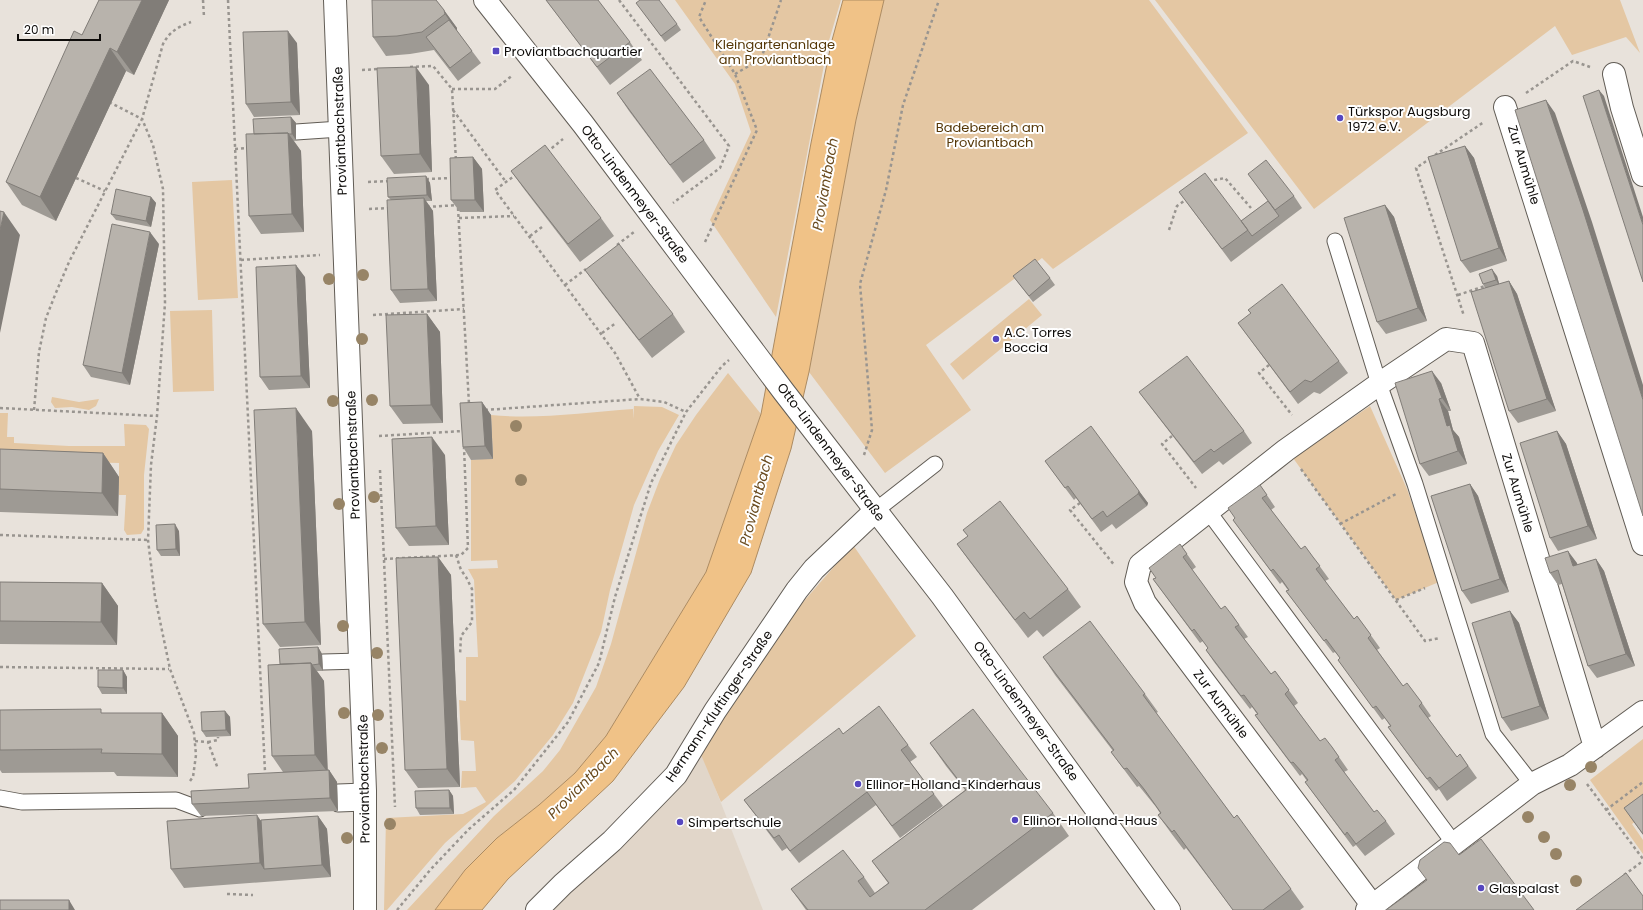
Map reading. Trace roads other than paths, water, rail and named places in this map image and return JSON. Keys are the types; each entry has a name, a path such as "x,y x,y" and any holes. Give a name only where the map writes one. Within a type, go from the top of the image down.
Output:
{"street":[{"name":"Proviantbachstraße","path":"335,0 361,662 365,797 365,910"},
{"name":"Otto-Lindenmeyer-Straße","path":"485,0 583,124 743,338 942,596 1169,910"},
{"path":"1614,74 1622,108 1643,175"},
{"name":"Zur Aumühle","path":"1505,107 1643,544"},
{"name":"Zur Aumühle","path":"1379,384 1446,339 1473,343 1595,747"},
{"path":"1209,509 1306,435 1379,384"},
{"name":"Zur Aumühle","path":"1209,509 1140,565 1136,582 1145,603 1370,908 1453,842 1532,784 1570,764 1643,712"},
{"name":"Hermann-Kluftinger-Straße","path":"537,910 563,884 612,841 676,774 715,711 797,590 814,569 875,511"}],"lane":[{"path":"296,132 340,130"},
{"path":"1335,241 1379,384 1415,484 1493,734 1532,784"},
{"path":"875,511 935,464"},
{"path":"1209,509 1453,842"},
{"path":"323,662 361,662"},
{"path":"338,798 365,797"},
{"path":"0,798 22,802 176,800 200,809"}],"water":[{"name":"Proviantbach","path":"843,0 884,0 856,120 809,372 791,449 751,573 684,687 613,781 508,879 482,910 435,910 465,870 497,838 539,805 575,773 606,736 706,572 761,414 811,143 831,44"}],"place":[{"name":"Proviantbachquartier","path":"496,51"},
{"name":"Türkspor Augsburg 1972 e.V.","path":"1340,118"},
{"name":"A.C. Torres Boccia","path":"996,339"},
{"name":"Ellinor-Holland-Kinderhaus","path":"858,784"},
{"name":"Ellinor-Holland-Haus","path":"1015,820"},
{"name":"Simpertschule","path":"680,822"},
{"name":"Glaspalast","path":"1481,888"}],"park label":[{"name":"Kleingartenanlage am Proviantbach","path":"775,52"},
{"name":"Badebereich am Proviantbach","path":"990,134"}]}
